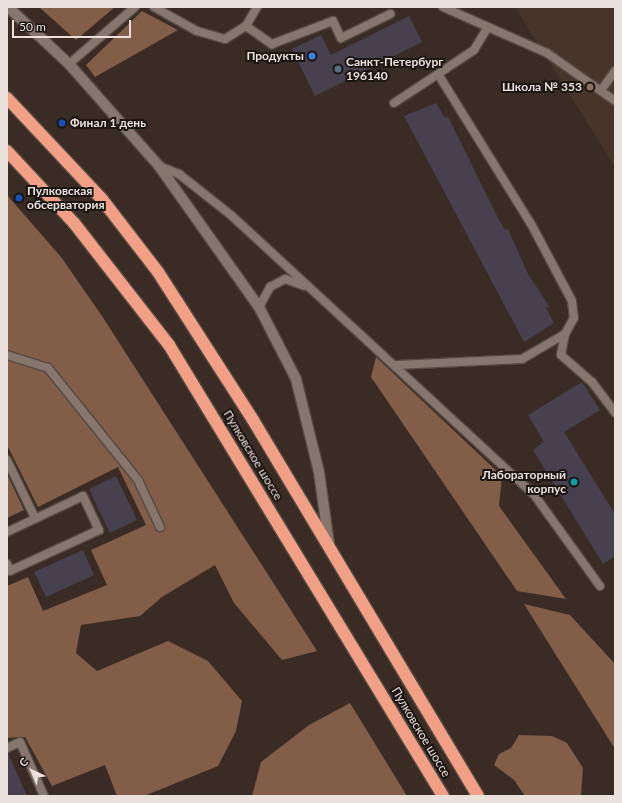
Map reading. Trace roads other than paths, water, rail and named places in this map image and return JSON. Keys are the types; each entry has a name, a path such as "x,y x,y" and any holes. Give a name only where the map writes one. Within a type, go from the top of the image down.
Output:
{"highway":[{"name":"Пулковское шоссе","path":"7,98 101,198 158,272 329,544 478,796"},
{"name":"Пулковское шоссе","path":"7,151 74,223 169,345 443,796"}],"street":[{"name":"Пулковское шоссе","path":"8,7 69,64 158,166 258,307 296,379 319,472 329,544"}],"lane":[{"path":"69,64 135,7"},
{"path":"154,7 197,31 225,39 246,26 257,7"},
{"path":"443,7 547,53 602,89 615,101"},
{"path":"246,26 272,44 333,21 341,38 390,14"},
{"path":"394,103 474,50 488,26"},
{"path":"602,89 615,71"},
{"path":"438,74 531,224 572,301 574,318 565,334 561,355 592,382 615,412"},
{"path":"158,166 202,191 310,289 397,365 422,395 535,496 600,586"},
{"path":"258,307 270,286 286,279 310,289"},
{"path":"397,365 522,360 565,334"},
{"path":"7,355 48,368 138,480 160,527"},
{"path":"7,460 35,518"},
{"path":"7,532 83,496 99,530 10,571 7,564"},
{"path":"7,748 20,742 44,796"}],"place":[{"name":"Продукты","path":"312,56"},
{"name":"Санкт-Петербург 196140","path":"338,69"},
{"name":"Школа № 353","path":"590,87"},
{"name":"Финал 1 день","path":"62,123"},
{"name":"Пулковская обсерватория","path":"19,198"},
{"name":"Лабораторный корпус","path":"574,482"}]}
